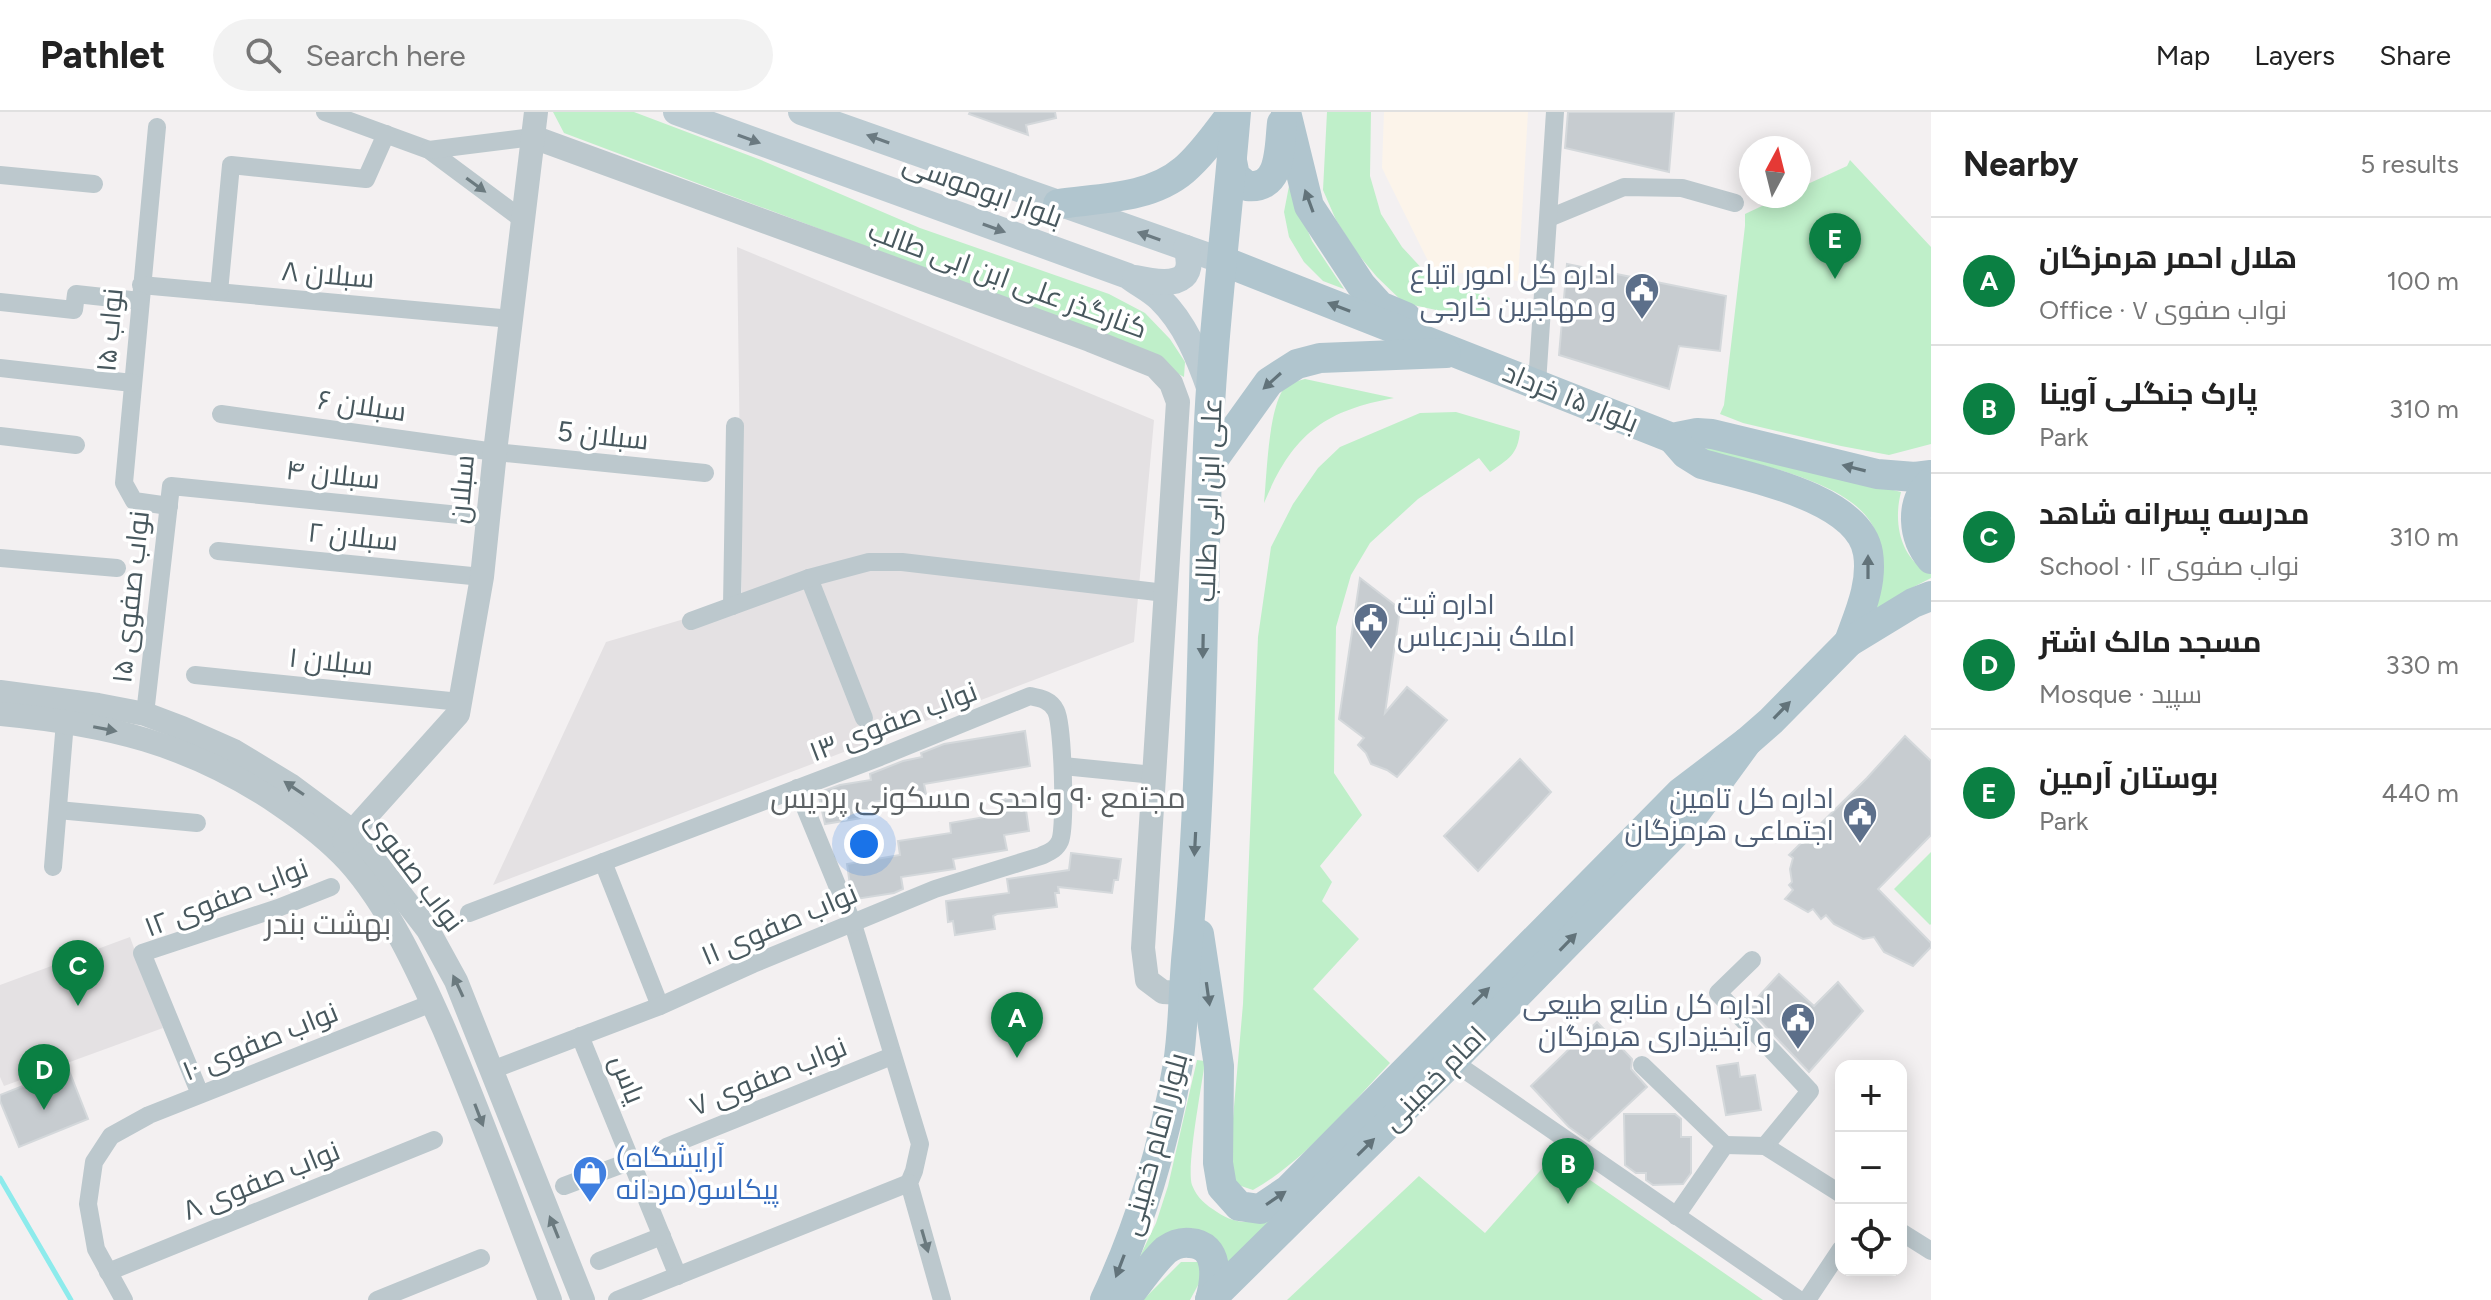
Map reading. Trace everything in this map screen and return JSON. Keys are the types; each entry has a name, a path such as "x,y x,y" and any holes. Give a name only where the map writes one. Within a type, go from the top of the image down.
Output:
{"main road":[{"name":"بلوار ابوموسی","path":"676,112 1128,276 1160,299 1182,328 1199,359 1212,395"},
{"name":"بلوار ابوموسی","path":"801,112 1223,261"},
{"path":"1058,204 1127,195 1152,189 1170,180 1197,158 1235,112"},
{"name":"علی ابن ابی طالب","path":"1192,889 1201,743 1207,469 1235,112"},
{"path":"1232,161 1235,176 1240,182 1255,187 1269,181 1276,167 1285,112"},
{"path":"1285,112 1309,206 1361,285 1380,306 1436,330 1456,352"},
{"path":"1128,276 1157,283 1173,283 1186,274 1190,261 1186,248"},
{"name":"بلوار ۱۵ خرداد","path":"1223,261 1672,438 1697,433 1712,434 1877,474 1931,475"},
{"path":"1207,469 1269,382 1297,364 1320,358 1456,352"},
{"path":"1672,438 1686,454 1702,464 1814,498 1836,511 1856,529 1868,550 1868,580 1849,642"},
{"path":"1931,482 1918,503 1915,522 1919,540 1931,559"},
{"path":"1849,642 1913,603 1931,596"},
{"name":"امام خمینی","path":"1210,1300 1452,1061 1696,812 1747,742 1849,642"},
{"path":"1192,889 1219,1066 1218,1163 1222,1187 1239,1206 1260,1209 1288,1190 1680,793 1747,742"},
{"name":"بلوار امام خمینی","path":"1105,1300 1142,1207 1177,1066 1192,889"},
{"path":"1125,1300 1169,1248 1185,1242 1200,1244 1212,1257 1215,1269 1210,1300"}],"street":[{"path":"325,112 429,150 523,220"},
{"name":"سبلان","path":"344,840 458,714 482,577 536,112"},
{"path":"1537,384 1555,112"},
{"name":"نواب ۱۵","path":"157,127 124,483 134,501 169,506"},
{"path":"219,292 231,165 366,179 386,134"},
{"path":"429,150 533,137"},
{"name":"کنارگذر علی ابن ابی طالب","path":"533,137 1155,366 1171,383 1178,402 1143,948 1147,980 1163,992 1182,993"},
{"path":"0,175 94,184"},
{"path":"1549,218 1624,187 1682,188 1735,203"},
{"name":"سبلان ۸","path":"0,302 74,310 76,294 219,292 511,319"},
{"path":"0,368 132,383"},
{"name":"سبلان ۶","path":"221,414 495,452"},
{"path":"732,606 735,426"},
{"path":"0,436 76,445"},
{"name":"سبلان 5","path":"495,452 705,473"},
{"name":"نواب صفوی ۱۵","path":"145,714 171,486"},
{"name":"سبلان ۴","path":"171,486 489,518"},
{"name":"سبلان ۲","path":"218,551 482,577"},
{"path":"0,558 117,568"},
{"path":"691,621 809,578 869,562 902,562 1165,593"},
{"path":"809,578 864,718"},
{"name":"سبلان ۱","path":"195,675 460,702"},
{"name":"نواب صفوی","path":"0,692 43,708 65,722 157,742 209,762 253,786 314,828 344,840"},
{"name":"نواب صفوی ۱۳","path":"469,913 1030,696 1045,699 1057,711 1063,766"},
{"name":"نواب صفوی","path":"0,714 98,705 145,714 234,751 290,785 428,930 456,981 583,1300"},
{"path":"53,867 65,722"},
{"path":"1063,766 1154,775"},
{"name":"نواب صفوی ۱۱","path":"492,1070 660,1006 935,889 1056,849 1062,837 1063,766"},
{"path":"797,788 853,924 920,1144 909,1183 942,1300"},
{"path":"58,810 197,823"},
{"name":"نواب صفوی","path":"344,840 351,864 387,916 419,973 466,1080 550,1300"},
{"path":"603,862 660,1006"},
{"name":"نواب صفوی ۱۲","path":"200,1094 142,953 331,887"},
{"path":"1752,960 1718,993 1810,1091 1765,1146"},
{"name":"نواب صفوی ۱۰","path":"108,1272 96,1249 88,1204 94,1162 111,1136 149,1115 432,1003"},
{"name":"یاس","path":"580,1036 678,1276"},
{"name":"نواب صفوی ۷","path":"666,1147 892,1056"},
{"path":"1452,1061 1799,1300"},
{"path":"1642,1065 1725,1145 1765,1146 1835,1190"},
{"path":"466,1080 492,1070"},
{"name":"نواب صفوی ۸","path":"108,1272 434,1140"},
{"path":"1676,1216 1725,1145"},
{"path":"564,1186 631,1161"},
{"path":"617,1300 909,1183"},
{"path":"599,1261 662,1236"},
{"path":"1907,1236 1931,1251"},
{"path":"377,1300 481,1258"},
{"path":"1807,1300 1835,1258"},
{"path":"108,1272 124,1300"}],"shaded area":[{"path":"1384,112 1528,112 1518,281 1432,269 1382,168"},
{"path":"737,247 1154,420 1134,642 493,885 606,642 742,602"},
{"path":"130,937 163,1028 4,1086 0,1077 0,985"}],"green space":[{"path":"553,112 634,112 761,160 920,228 1109,294 1145,313 1170,339 1185,362 1184,377 1163,358 564,133"},
{"path":"1327,112 1371,112 1370,176 1381,214 1402,247 1426,273 1490,298 1482,320 1404,303 1357,253 1336,220 1323,190"},
{"path":"1850,160 1931,247 1931,444 1889,455 1743,423 1720,414 1724,405 1745,214 1758,208 1811,208 1811,182 1847,166"},
{"path":"1289,186 1312,241 1344,289 1323,281 1304,262 1289,237 1284,212"},
{"path":"1305,379 1394,398 1347,410 1312,430 1286,460 1264,503 1276,407 1287,385"},
{"path":"1456,412 1520,431 1514,451 1490,472 1479,458 1418,499 1370,543 1351,575 1336,627 1334,773 1362,815 1320,866 1332,882 1322,901 1359,939 1313,989 1390,1063 1309,1148 1253,1190 1235,1184 1229,1164 1243,1004 1258,637 1271,547 1293,504 1318,468 1340,447 1420,413"},
{"path":"1718,446 1901,492 1898,516 1901,539 1912,559 1931,574 1931,578 1902,593 1873,617 1878,544 1868,518 1851,502 1803,478 1702,450"},
{"path":"1931,852 1931,924 1930,925 1894,889"},
{"path":"1197,1060 1205,1061 1191,1175 1192,1185 1199,1197 1230,1219 1242,1222 1273,1213 1304,1190 1224,1271 1211,1239 1130,1277 1156,1223 1168,1186"},
{"path":"1554,1155 1763,1300 1287,1300 1419,1176 1485,1233"},
{"path":"1181,1262 1199,1262 1204,1274 1190,1300 1143,1300"}],"building":[{"path":"970,112 1055,112 1056,118 1026,125 1028,135"},
{"path":"1568,112 1674,112 1669,172 1565,148"},
{"name":"اداره کل امور اتباع و مهاجرین خارجی","path":"1567,264 1726,296 1720,351 1679,346 1669,389 1559,355"},
{"path":"1360,578 1400,609 1385,713 1407,687 1447,720 1397,777 1371,764 1358,745 1364,738 1339,719"},
{"path":"1025,731 1030,766 924,784 926,794 872,802 874,816 825,824 818,793 840,785 871,780 870,774 922,757 921,753 944,744"},
{"name":"اداره کل تامین اجتماعی هرمزگان","path":"1905,736 1931,761 1931,835 1878,889 1931,943 1931,947 1913,966 1884,952 1874,937 1863,939 1834,924 1826,915 1821,919 1813,909 1808,912 1785,899 1793,890 1789,885 1792,882 1790,869 1793,858 1789,855"},
{"path":"1520,759 1551,792 1478,871 1444,836"},
{"path":"1024,796 1029,831 1004,835 1007,850 953,859 955,869 901,877 903,889 856,899 847,864 900,855 898,841 951,833 950,823 1002,814 1000,800"},
{"path":"1071,853 1121,859 1118,880 1114,880 1112,893 1058,887 1059,893 1055,893 1057,907 997,914 993,916 995,929 955,935 953,921 948,922 946,901 1009,893 1007,879 1069,870"},
{"name":"اداره کل منابع طبیعی و آبخیزداری هرمزگان","path":"1779,974 1814,1006 1838,982 1863,1011 1809,1072 1748,1008"},
{"path":"1597,1022 1632,1059 1631,1069 1647,1087 1589,1141 1569,1127 1531,1086"},
{"path":"1738,1063 1740,1077 1755,1075 1761,1110 1726,1115 1717,1066"},
{"path":"68,1068 88,1119 19,1147 0,1095"},
{"path":"1624,1114 1675,1114 1681,1119 1681,1137 1691,1137 1691,1173 1683,1184 1653,1185 1646,1180 1646,1173 1636,1173 1625,1165"}],"waterway":[{"path":"0,1178 71,1300"}],"place":[{"name":"بوستان آرمین","path":"1835,279"},
{"name":"اداره کل امور اتباع و مهاجرین خارجی","path":"1642,321"},
{"name":"اداره ثبت املاک بندرعباس","path":"1371,651"},
{"name":"اداره کل تامین اجتماعی هرمزگان","path":"1860,845"},
{"name":"مدرسه پسرانه شاهد","path":"78,1006"},
{"name":"اداره کل منابع طبیعی و آبخیزداری هرمزگان","path":"1798,1051"},
{"name":"هلال احمر هرمزگان","path":"1017,1058"},
{"name":"مسجد مالک اشتر","path":"44,1110"},
{"name":"(آرایشگاه پیکاسو(مردانه","path":"590,1204"},
{"name":"پارک جنگلی آوینا","path":"1568,1204"}],"district":[{"name":"مجتمع ٩٠ واحدی مسکونی پردیس","path":"978,798"},
{"name":"بهشت بندر","path":"328,924"}]}
